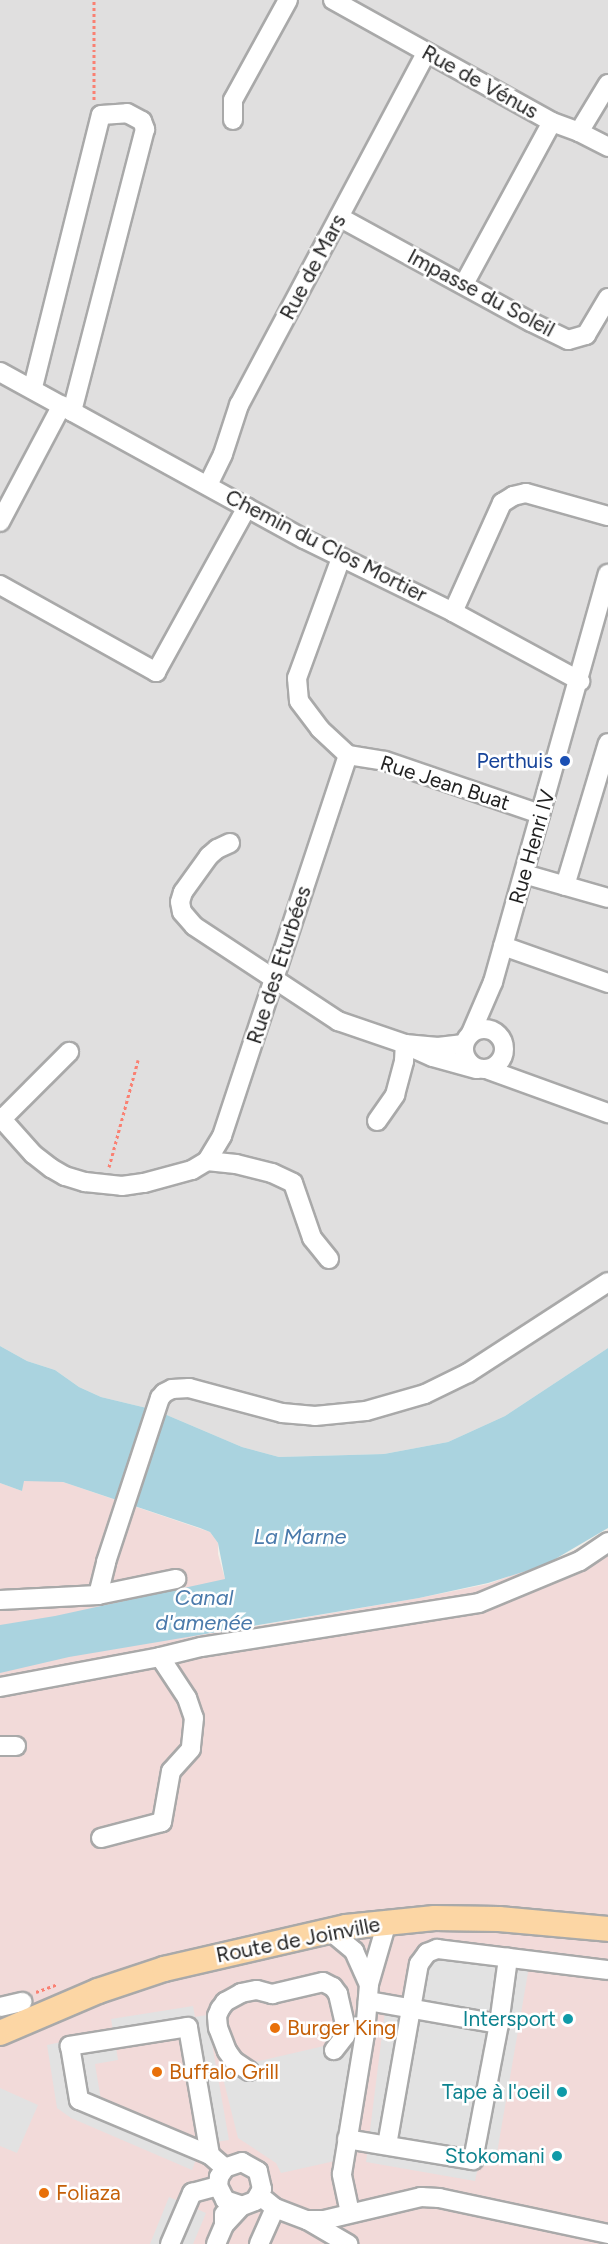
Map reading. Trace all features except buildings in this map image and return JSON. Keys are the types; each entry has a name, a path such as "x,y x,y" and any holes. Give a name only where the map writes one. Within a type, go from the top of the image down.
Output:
{"main road":[{"name":"Route de Joinville","path":"0,2033 99,1991 164,1969 329,1930 435,1918 499,1919 608,1929"}],"street":[{"path":"233,120 233,100 288,0"},
{"name":"Rue de Vénus","path":"333,0 552,122 579,132 608,147"},
{"name":"Rue de Mars","path":"208,485 223,454 239,405 426,53"},
{"path":"579,132 608,84"},
{"path":"0,522 67,408 145,129 142,121 128,113 101,115 33,387"},
{"path":"464,284 552,122"},
{"name":"Impasse du Soleil","path":"339,217 568,340 586,335 608,298"},
{"name":"Chemin du Clos Mortier","path":"0,372 33,387 67,408 340,558 453,612 580,681"},
{"path":"453,612 502,503 513,496 526,494 608,516"},
{"path":"0,585 156,672 247,507"},
{"path":"340,558 297,678 299,701 320,729 348,755"},
{"name":"Rue Henri IV","path":"467,1039 493,982 580,681 600,641 608,574"},
{"path":"565,886 608,743"},
{"name":"Rue Jean Buat","path":"348,755 385,761 540,814"},
{"name":"Rue des Eturbées","path":"207,1161 222,1136 348,755"},
{"path":"230,843 209,856 183,892 180,902 182,912 194,926 338,1021 405,1044 433,1057 483,1069 608,1113"},
{"path":"524,873 608,898"},
{"path":"503,946 608,983"},
{"name":"Rue Henri IV","path":"493,982 496,1032"},
{"path":"405,1044 438,1047 467,1039 484,1029 496,1032 502,1040 504,1052 501,1061 483,1069"},
{"path":"467,1039 466,1060 483,1069"},
{"path":"377,1121 395,1095 404,1061 405,1044"},
{"path":"69,1052 1,1118 33,1154 65,1176 104,1186 122,1186 171,1176 192,1170 207,1161 236,1164 272,1173 293,1183 312,1238 329,1259"},
{"path":"504,1052 538,1088"},
{"path":"98,1595 106,1562 160,1398 172,1389 189,1388 282,1413 315,1416 366,1412 425,1394 468,1373 608,1282"},
{"path":"0,1687 160,1657 201,1647 479,1603 580,1561 608,1542"},
{"path":"0,1600 98,1595 176,1580"},
{"path":"101,1838 162,1822 171,1771 191,1749 194,1718 187,1698 160,1657"},
{"path":"350,2213 342,2174 368,1992 387,1922"},
{"path":"329,1930 354,1950 368,1992"},
{"path":"387,2145 419,1964 427,1953 437,1949 608,1970"},
{"path":"347,2139 473,2160 499,2024 508,1958"},
{"path":"249,2071 234,2061 227,2052 218,2028 220,2009 225,2002 241,1993 257,1990 272,1994 323,1983 333,1987 338,1994 346,2029 345,2036 334,2050"},
{"path":"368,1992 410,2008 499,2024"},
{"path":"0,2007 22,2002"},
{"path":"210,2155 188,2027 70,2046 79,2100 210,2155 225,2168"},
{"path":"170,2244 192,2193 229,2198 255,2201 259,2195 261,2177 254,2167 242,2162 225,2168 219,2176 229,2198 224,2225 216,2244"},
{"path":"259,2195 274,2208 307,2220 348,2244"},
{"path":"307,2220 324,2220 421,2197 438,2198 608,2234"},
{"path":"259,2244 274,2208"}],"path":[{"path":"94,0 94,106 101,115"},
{"path":"104,1186 138,1060"}],"shaded area":[{"path":"0,0 608,0 608,1348 505,1416 448,1442 384,1454 279,1457 242,1447 155,1410 101,1397 79,1387 55,1370 27,1361 0,1346"},
{"path":"23,1481 63,1482 210,1532 218,1543 218,1554 239,1629 488,1584 563,1557 608,1530 608,2244 0,2244 0,1483 22,1491"},
{"path":"436,1946 531,1955 497,2153 482,2150 475,2181 366,2162 387,1995 404,1997 413,1957 418,1947"},
{"path":"193,2006 195,2017 207,2015 229,2140 215,2142 196,2034 116,2047 118,2060 95,2064 104,2118 197,2157 192,2170 71,2118 57,2108 47,2045 113,2031 111,2019"},
{"path":"354,2039 335,2161 281,2173 276,2163 238,2138 221,2070"},
{"path":"0,2088 38,2105 17,2153 0,2146"},
{"path":"169,2197 206,2213 193,2244 150,2244"}],"water":[{"name":"La Marne","path":"0,1346 27,1361 55,1370 79,1387 101,1397 155,1410 242,1447 279,1457 384,1454 448,1442 505,1416 608,1348 608,1528 545,1565 488,1583 419,1598 69,1657 0,1673 0,1625 55,1616 225,1579 218,1543 210,1532 63,1482 24,1481 22,1491 0,1483"}],"place":[{"name":"Perthuis","path":"565,761"},
{"name":"Intersport","path":"568,2019"},
{"name":"Burger King","path":"275,2028"},
{"name":"Buffalo Grill","path":"157,2072"},
{"name":"Tape à l'oeil","path":"562,2092"},
{"name":"Stokomani","path":"557,2156"},
{"name":"Foliaza","path":"44,2193"}],"water label":[{"name":"Canal d'amenée","path":"204,1610"}]}
